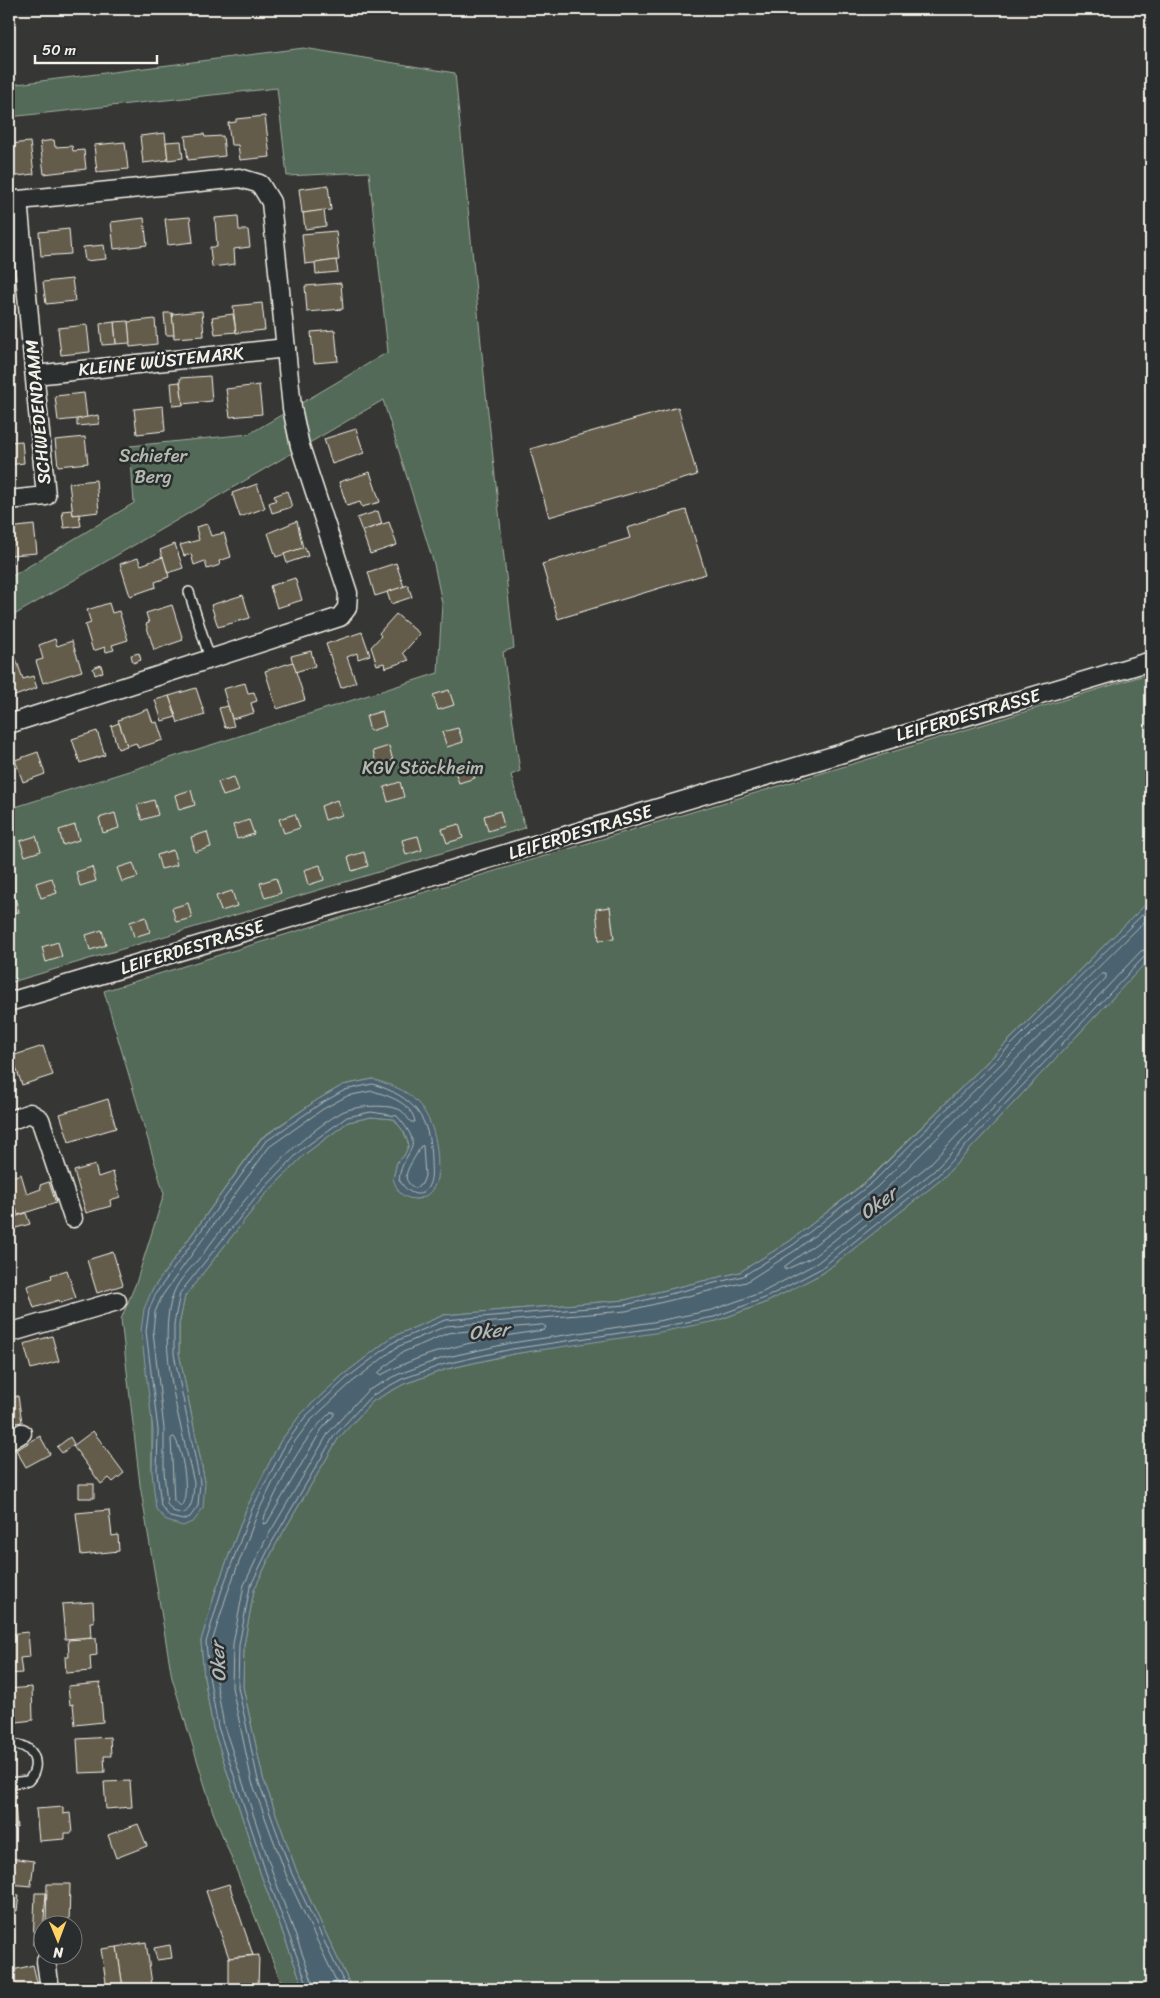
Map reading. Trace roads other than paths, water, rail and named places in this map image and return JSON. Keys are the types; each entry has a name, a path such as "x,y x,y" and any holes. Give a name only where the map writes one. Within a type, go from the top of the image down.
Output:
{"street":[{"path":"9,724 340,617 347,608 348,593 300,446 292,408 271,202 260,184 240,178 13,201"},
{"name":"SCHWEDENDAMM","path":"9,500 46,496 35,375 13,201"},
{"name":"KLEINE WÜSTEMARK","path":"35,375 286,348"},
{"name":"LEIFERDESTRASSE","path":"9,1002 1151,661"},
{"path":"9,1121 30,1113 40,1119 73,1218"},
{"path":"9,1333 117,1301"},
{"path":"47,1966 50,1989"}],"lane":[{"path":"189,592 210,659"},
{"path":"9,1745 18,1744 31,1750 36,1762 34,1774 28,1781 9,1783"}],"water":[{"name":"Oker","path":"1151,899 1151,957 942,1179 823,1273 767,1302 716,1321 655,1333 513,1354 447,1369 404,1384 373,1401 338,1439 275,1546 254,1590 244,1645 243,1687 263,1778 297,1872 352,1989 304,1989 261,1875 213,1728 204,1677 201,1641 216,1590 247,1507 280,1442 301,1414 343,1375 392,1337 444,1315 625,1300 740,1272 790,1241 870,1179"},
{"path":"373,1079 408,1094 417,1102 428,1118 437,1148 438,1168 435,1184 428,1194 418,1199 406,1197 400,1193 393,1179 397,1162 404,1156 409,1145 404,1132 394,1119 371,1117 348,1122 305,1154 262,1198 185,1296 179,1325 179,1353 205,1482 203,1508 194,1521 183,1526 167,1521 156,1509 152,1472 153,1430 141,1331 144,1309 152,1290 261,1139 317,1100 343,1085"}],"park label":[{"name":"Schiefer Berg","path":"153,466"},
{"name":"KGV Stöckheim","path":"423,768"}]}
